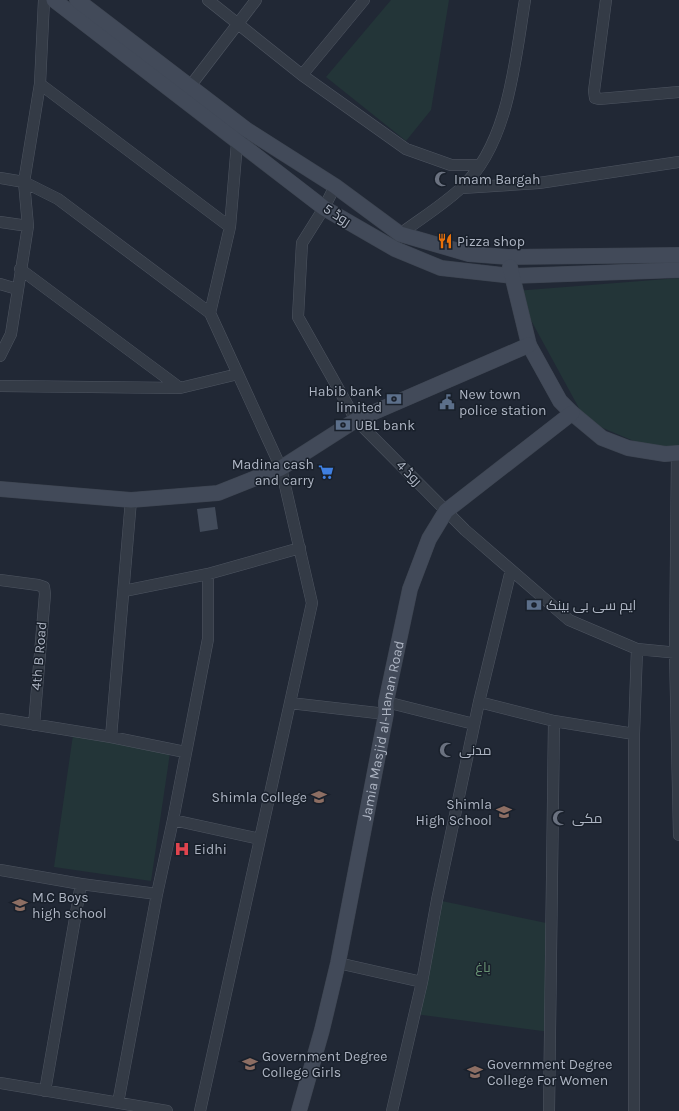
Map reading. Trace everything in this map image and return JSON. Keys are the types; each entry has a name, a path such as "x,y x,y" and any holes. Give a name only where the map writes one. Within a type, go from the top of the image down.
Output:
{"main road":[{"name":"روڈ 5","path":"54,0 324,208 395,249 441,268 512,276 679,270"},
{"name":"روڈ 5","path":"78,0 247,130 335,186 400,234 469,254 508,257 679,255"},
{"path":"508,257 529,345 560,401 572,414 602,438 628,448 665,454 678,453"},
{"path":"0,489 131,500 218,493 281,468 356,420 529,345"},
{"name":"Jamia Masjid al-Hanan Road","path":"299,1111 322,1030 338,963 410,589 429,539 446,511 572,414"}],"street":[{"path":"0,356 11,334 20,269 28,226 24,182 40,84 44,0"},
{"path":"208,0 302,75 406,149 451,165 480,165"},
{"path":"191,86 256,0"},
{"path":"302,75 364,0"},
{"path":"400,234 462,188 480,165 493,142 508,102 525,0"},
{"path":"606,0 594,91 595,98 599,99 679,92"},
{"path":"40,84 230,227"},
{"path":"210,313 230,227 237,142 247,130"},
{"path":"462,188 539,183 679,162"},
{"path":"0,178 24,182 58,199 210,313 281,468 312,603 200,1111"},
{"name":"روڈ 4","path":"335,186 324,208 302,243 298,317 356,420 465,530 569,620 637,649 677,653"},
{"path":"0,222 28,226"},
{"path":"20,269 180,388"},
{"path":"0,284 17,289"},
{"path":"0,386 180,388 238,374"},
{"path":"678,453 677,653 679,835"},
{"path":"111,737 131,500"},
{"path":"124,591 208,574 300,548"},
{"path":"392,1111 422,982 437,900 474,724 511,570"},
{"path":"118,1103 157,894 208,639 208,574"},
{"name":"4th B Road","path":"0,580 44,587 45,594 34,725"},
{"path":"634,1111 634,734 637,649"},
{"path":"479,702 554,721 634,734"},
{"path":"290,703 386,708 474,724"},
{"path":"0,719 111,737 185,752"},
{"path":"549,1111 554,721"},
{"path":"173,820 260,839"},
{"path":"0,870 81,884 157,894"},
{"path":"45,1091 81,884"},
{"path":"338,963 422,982"},
{"path":"0,1084 167,1111"}],"green space":[{"path":"391,0 449,0 431,110 406,141 326,77"},
{"path":"679,278 679,449 665,454 586,421 515,291"},
{"path":"73,735 170,753 151,881 54,867"},
{"name":"باغ","path":"437,900 551,924 550,1032 415,1014"}],"building":[{"path":"215,507 218,529 200,532 197,509"}],"place":[{"name":"Imam Bargah","path":"442,179"},
{"name":"Pizza shop","path":"445,241"},
{"name":"Habib bank limited","path":"394,399"},
{"name":"New town police station","path":"447,402"},
{"name":"UBL bank","path":"343,425"},
{"name":"Madina cash and carry","path":"326,472"},
{"name":"ایم سی بی بینک","path":"534,605"},
{"name":"مدنی","path":"447,750"},
{"name":"Shimla College","path":"319,797"},
{"name":"Shimla High School","path":"504,812"},
{"name":"مکی","path":"560,818"},
{"name":"Eidhi","path":"182,849"},
{"name":"M.C Boys high school","path":"20,905"},
{"name":"Government Degree College Girls","path":"250,1064"},
{"name":"Government Degree College For Women","path":"475,1072"}]}
